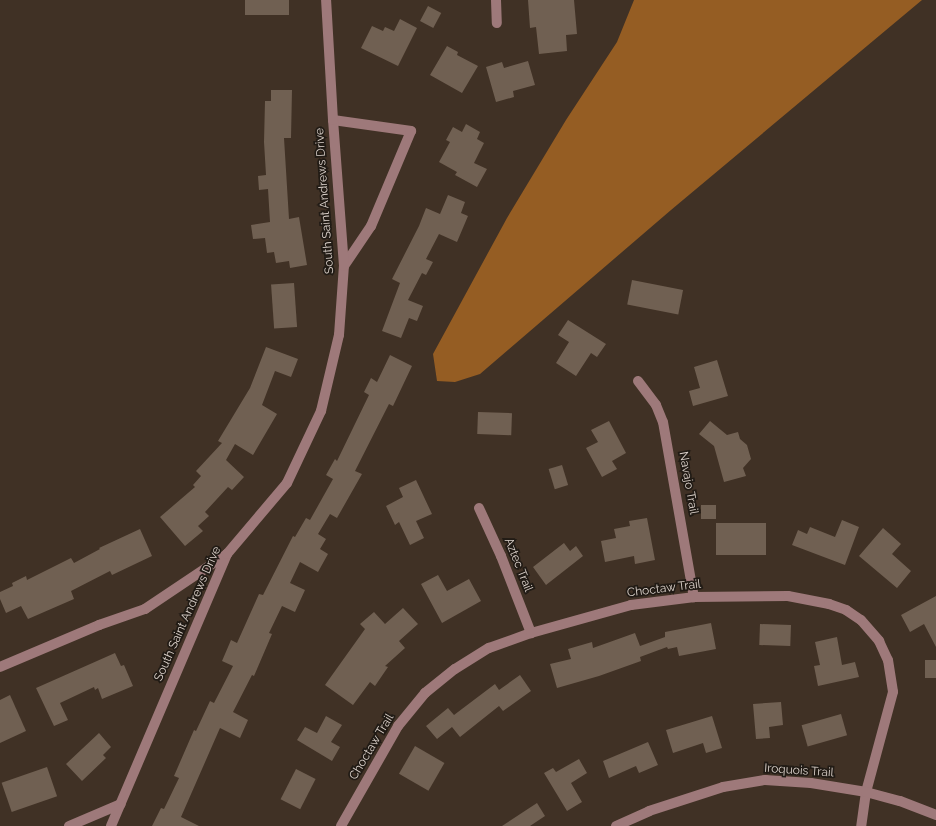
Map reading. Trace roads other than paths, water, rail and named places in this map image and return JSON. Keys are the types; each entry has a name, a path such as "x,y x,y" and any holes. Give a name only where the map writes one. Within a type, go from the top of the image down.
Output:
{"street":[{"name":"South Saint Andrews Drive","path":"111,826 227,554 287,483 321,410 339,335 344,266 326,0"},
{"path":"496,0 497,23"},
{"path":"333,120 411,131 371,226 344,266"},
{"name":"Navajo Trail","path":"638,381 656,405 663,422 694,597"},
{"name":"Aztec Trail","path":"479,508 501,556 531,633"},
{"path":"0,667 99,624 145,609 227,554"},
{"name":"Choctaw Trail","path":"341,826 398,726 425,693 454,669 489,648 531,633 631,605 694,597 788,596 829,604 846,610 861,620 879,641 888,660 893,692 866,792 861,826"},
{"name":"Iroquois Trail","path":"616,826 649,811 723,787 765,780 811,783 866,792 900,801 936,815"},
{"path":"69,826 120,804"}]}
